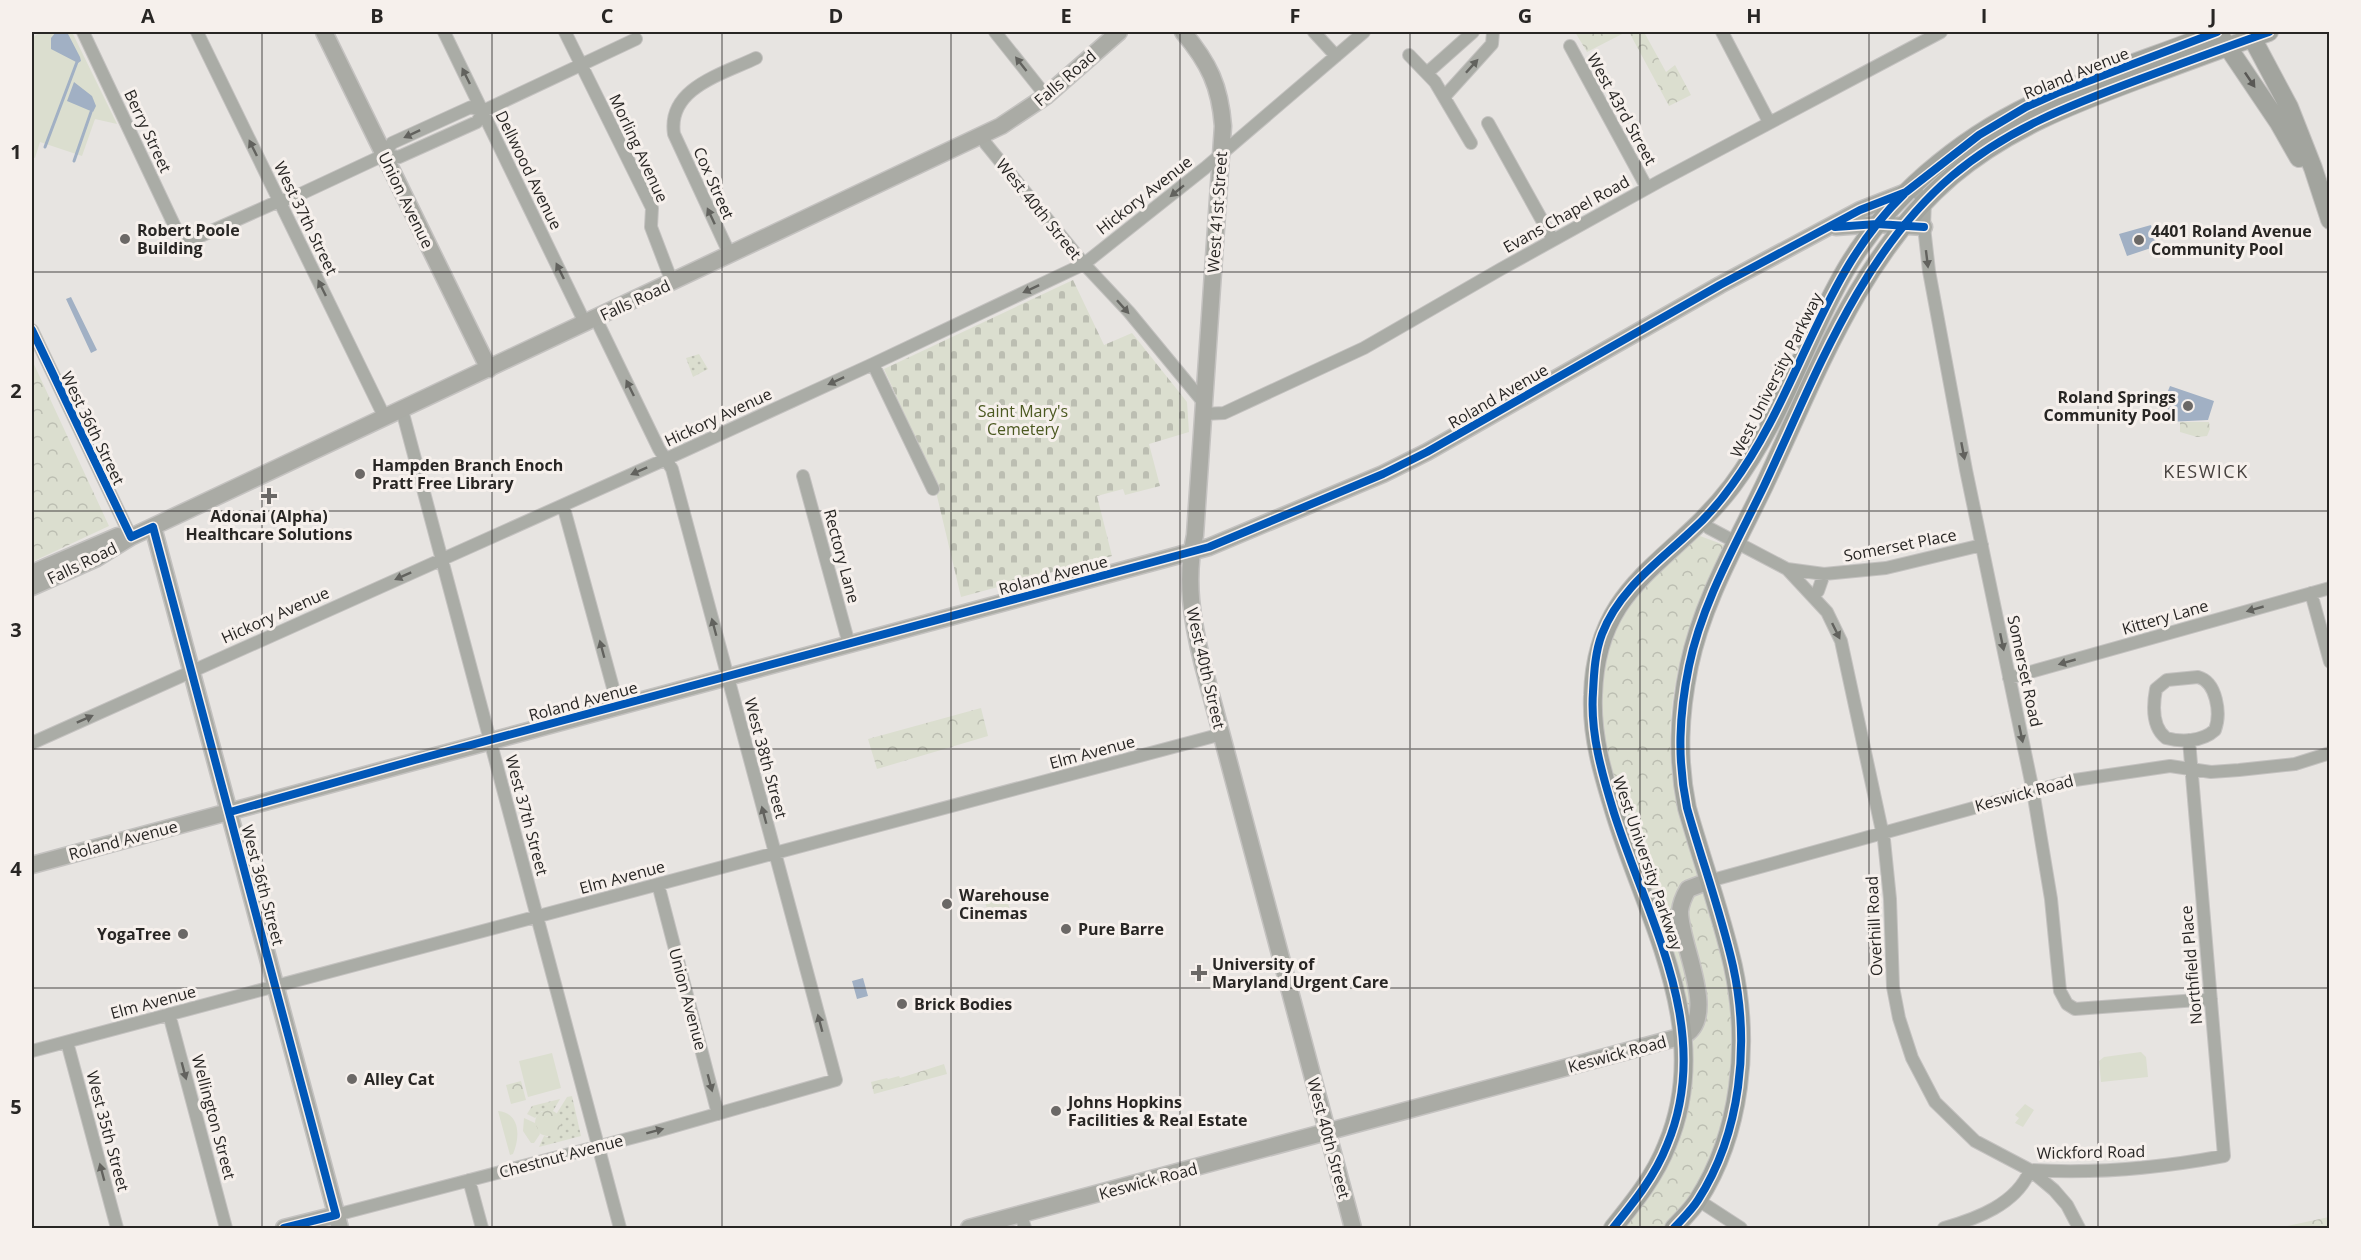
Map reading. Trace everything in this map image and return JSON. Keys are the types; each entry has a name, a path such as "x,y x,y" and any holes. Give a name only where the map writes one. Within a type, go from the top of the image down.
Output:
{"main road":[{"name":"Roland Avenue","path":"1909,190 1979,135 2030,105 2221,37 2257,33"},
{"path":"2257,33 2289,107 2330,220"},
{"name":"Roland Avenue","path":"1914,226 1925,201 1952,176 2027,126 2221,37"},
{"path":"2221,37 2279,123 2322,198"},
{"name":"West University Parkway","path":"1613,1228 1642,1191 1667,1146 1683,1089 1683,1036 1676,993 1666,955 1606,786 1595,736 1593,695 1598,647 1613,613 1638,580 1701,521 1730,489 1755,452 1845,271 1877,224 1909,190"},
{"path":"1674,1228 1698,1200 1717,1163 1729,1130 1738,1086 1741,1037 1734,969 1684,798 1679,728 1689,665 1705,614 1737,542 1854,299 1868,275 1914,226"}],"street":[{"name":"Berry Street","path":"83,32 176,228 187,242 279,201"},
{"name":"West 37th Street","path":"197,32 385,418"},
{"name":"Union Avenue","path":"324,32 489,369"},
{"name":"Dellwood Avenue","path":"444,32 590,321"},
{"name":"Morling Avenue","path":"565,32 652,208 651,227 672,282"},
{"path":"996,32 1046,96"},
{"name":"Falls Road","path":"32,587 97,558 131,537 982,136 1015,118 1046,96 1119,32"},
{"name":"West 41st Street","path":"1183,32 1201,54 1216,83 1222,113 1222,153 1204,409"},
{"path":"1314,32 1336,56"},
{"name":"Hickory Avenue","path":"32,743 666,459 1084,264 1173,195 1364,32"},
{"path":"1428,72 1473,32"},
{"path":"1444,97 1491,44 1493,32"},
{"path":"1722,32 1769,122"},
{"name":"Evans Chapel Road","path":"1204,409 1224,413 1340,361 1552,240 1941,32"},
{"path":"279,201 292,198 384,155 392,143 471,107 483,111 636,39"},
{"name":"West 43rd Street","path":"1570,46 1647,188"},
{"path":"1409,55 1428,72 1472,143"},
{"name":"Cox Street","path":"730,255 674,134 673,122 678,106 687,93 756,58"},
{"path":"1488,123 1552,240"},
{"name":"West 40th Street","path":"982,136 986,144 1084,264 1129,312 1204,409 1190,586 1193,620 1353,1228"},
{"path":"1909,190 1925,201"},
{"name":"Roland Avenue","path":"32,865 1209,547 1383,474 1427,452 1710,291 1878,202 1909,190"},
{"name":"Roland Avenue","path":"1829,228 1877,224 1914,226"},
{"name":"Somerset Road","path":"1914,226 1935,304 2033,791 2051,899 2060,991 2067,1004 2075,1009 2211,999"},
{"name":"West 38th Street","path":"590,321 672,469 836,1080"},
{"name":"West 36th Street","path":"32,330 131,537"},
{"path":"873,364 933,489"},
{"name":"West 37th Street","path":"402,410 620,1228"},
{"name":"Rectory Lane","path":"803,476 849,644"},
{"path":"563,505 618,706"},
{"name":"Overhill Road","path":"1701,521 1787,569 1827,612 1841,641 1883,832 1890,899 1893,987 1901,1025 1916,1068 1935,1102 1975,1141 2030,1170 2060,1195 2079,1228"},
{"name":"West 36th Street","path":"153,527 338,1222"},
{"name":"Falls Road","path":"32,573 118,536 131,537"},
{"name":"Somerset Place","path":"1787,569 1824,574 1886,568 1982,544"},
{"path":"1813,596 1818,591 1824,574"},
{"name":"Kittery Lane","path":"2009,678 2330,588"},
{"path":"2311,593 2330,662"},
{"path":"2198,677 2206,679 2214,690 2217,725 2210,735 2189,740 2177,741 2161,734 2155,717 2154,699 2156,689 2167,680 2198,677"},
{"name":"Elm Avenue","path":"32,1051 1222,734"},
{"name":"Northfield Place","path":"2189,740 2224,1156"},
{"name":"Keswick Road","path":"969,1228 1023,1222 1328,1132 1683,1036 1696,1025 1699,1014 1695,981 1681,923 1681,902 1688,889 1709,880 2085,777 2170,766 2211,772 2295,764 2330,753"},
{"name":"Union Avenue","path":"658,884 718,1114"},
{"name":"Wellington Street","path":"169,1014 226,1228"},
{"name":"West 35th Street","path":"67,1042 117,1228"},
{"name":"Chestnut Avenue","path":"284,1228 338,1222 469,1180 836,1080"},
{"name":"Wickford Road","path":"1944,1228 1979,1216 2003,1203 2026,1179 2030,1170 2072,1171 2166,1167 2224,1156"},
{"path":"2060,1195 2072,1171"},
{"path":"469,1180 482,1228"},
{"path":"1698,1200 1741,1228"}],"green space":[{"path":"41,32 72,32 117,124 95,119 82,156 40,142 35,158 32,157 32,38"},
{"path":"1575,32 1626,32 1587,52"},
{"path":"1629,32 1644,32 1666,72 1675,65 1691,95 1669,106"},
{"name":"Saint Mary's Cemetery","path":"1073,280 1104,345 1132,333 1187,402 1189,432 1149,444 1160,486 1125,495 1123,489 1097,496 1112,556 961,597 932,475 884,369"},
{"path":"699,354 708,369 693,377 686,358"},
{"path":"32,360 109,526 32,562"},
{"path":"2180,422 2209,422 2210,429 2207,436 2197,437 2180,432"},
{"path":"1700,536 1727,546 1704,593 1686,640 1671,714 1671,761 1683,821 1728,976 1733,1019 1730,1084 1715,1146 1702,1175 1685,1203 1664,1228 1619,1228 1655,1177 1689,1062 1608,774 1597,683 1616,614 1691,537"},
{"path":"981,708 988,736 877,769 868,739"},
{"path":"1004,890 1010,910 989,916 983,895"},
{"path":"2141,1052 2146,1057 2148,1077 2101,1082 2099,1061 2104,1057"},
{"path":"552,1053 561,1088 528,1097 519,1061"},
{"path":"944,1064 947,1074 874,1094 871,1082 899,1076 900,1078"},
{"path":"521,1081 526,1100 511,1104 506,1085"},
{"path":"572,1096 581,1136 539,1147 544,1136 548,1137 557,1113 567,1097"},
{"path":"560,1099 553,1111 542,1111 535,1118 527,1114 532,1106"},
{"path":"2025,1104 2034,1110 2023,1127 2015,1123 2019,1118 2015,1115"},
{"path":"548,1110 557,1114 561,1123 557,1132 548,1136 539,1132 535,1123 539,1114"},
{"path":"498,1111 511,1116 517,1127 517,1141 513,1154 510,1155"},
{"path":"524,1118 535,1123 540,1134 534,1143 531,1143 523,1131"},
{"path":"2329,1217 2329,1228 2278,1228"}],"water":[{"path":"56,32 67,32 81,61 78,63 51,49 51,38"},
{"path":"74,82 92,96 96,106 93,112 67,101"},
{"name":"4401 Roland Avenue Community Pool","path":"2151,225 2157,246 2127,256 2119,234"},
{"path":"71,297 97,350 91,353 66,299"},
{"name":"Roland Springs Community Pool","path":"2170,386 2214,401 2208,420 2167,422 2163,403"},
{"path":"863,978 868,996 857,999 852,981"}],"waterway":[{"path":"45,147 77,62"},
{"path":"74,161 91,112"}],"cycle path":[{"path":"230,812 415,760 1209,547 1383,474 1427,452 1720,285 1860,210 1906,192 1979,135 2026,107 2217,32"},
{"path":"1674,1228 1698,1200 1713,1174 1724,1146 1738,1087 1741,1057 1741,1026 1733,966 1687,808 1684,790 1681,720 1689,666 1702,619 1711,597 1821,361 1865,280 1891,243 1919,208 1973,159 2018,131 2066,108 2269,32"},
{"path":"1613,1228 1650,1178 1667,1145 1680,1102 1684,1060 1680,1018 1671,976 1614,813 1598,753 1593,723 1596,655 1609,618 1628,591 1701,522 1732,485 1755,450 1831,297 1852,260 1876,226 1904,194"},
{"path":"1835,227 1877,224 1924,227"},
{"path":"32,330 131,537 153,527 336,1215 284,1228"}],"place":[{"name":"Robert Poole Building","path":"125,239"},
{"name":"4401 Roland Avenue Community Pool","path":"2139,240"},
{"name":"Roland Springs Community Pool","path":"2188,406"},
{"name":"Hampden Branch Enoch Pratt Free Library","path":"360,474"},
{"name":"Adonai (Alpha) Healthcare Solutions","path":"269,496"},
{"name":"Warehouse Cinemas","path":"947,904"},
{"name":"Pure Barre","path":"1066,929"},
{"name":"YogaTree","path":"183,934"},
{"name":"University of Maryland Urgent Care","path":"1199,973"},
{"name":"Brick Bodies","path":"902,1004"},
{"name":"Alley Cat","path":"352,1079"},
{"name":"Johns Hopkins Facilities & Real Estate","path":"1056,1111"}],"district":[{"name":"KESWICK","path":"2206,472"}]}
